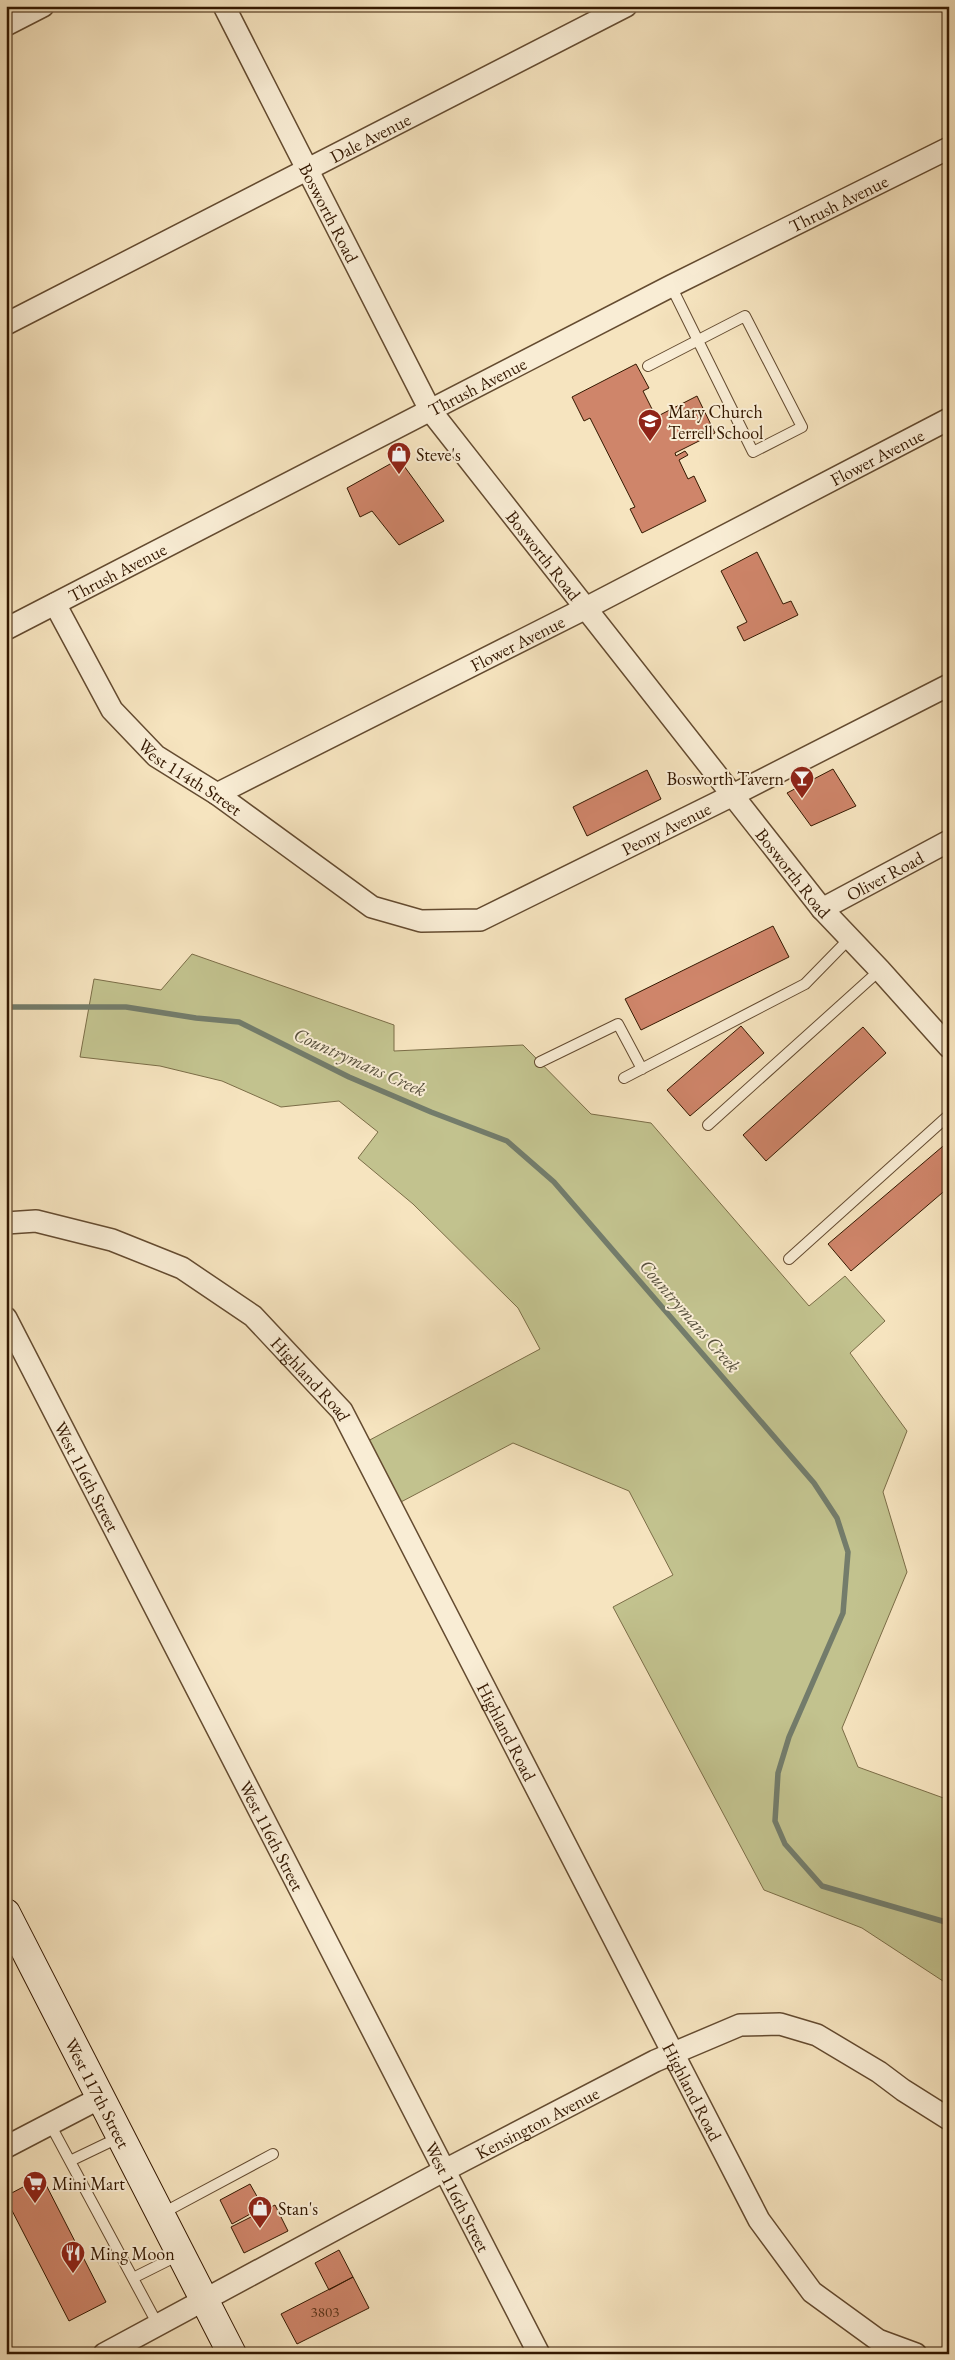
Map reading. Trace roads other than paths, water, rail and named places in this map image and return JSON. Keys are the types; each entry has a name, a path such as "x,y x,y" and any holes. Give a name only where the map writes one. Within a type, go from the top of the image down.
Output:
{"main road":[{"name":"West 117th Street","path":"6,1913 232,2354"}],"street":[{"path":"6,25 43,6"},
{"name":"Bosworth Road","path":"224,6 430,410 822,909 949,1047"},
{"name":"Dale Avenue","path":"6,324 626,6"},
{"name":"Thrush Avenue","path":"6,629 670,286 949,148"},
{"name":"Flower Avenue","path":"217,794 586,608 949,419"},
{"name":"West 114th Street","path":"55,604 112,710 156,756 217,794 372,907"},
{"name":"Peony Avenue","path":"372,907 420,922 480,920 732,796 949,685"},
{"name":"Oliver Road","path":"822,909 949,841"},
{"name":"Highland Road","path":"6,1223 36,1220 112,1240 182,1268 253,1316 342,1411 759,2220 812,2292 878,2340 916,2354"},
{"name":"West 116th Street","path":"6,1318 539,2354"},
{"name":"Kensington Avenue","path":"104,2354 445,2170 672,2053 740,2025 780,2024 817,2035 879,2072 949,2119"},
{"path":"6,2147 100,2098"}],"lane":[{"path":"648,366 698,341 745,316 802,427 753,452 698,341 670,286"},
{"path":"624,1078 805,984 849,939"},
{"path":"708,1125 880,970"},
{"path":"540,1062 618,1024 642,1068"},
{"path":"789,1259 949,1115"},
{"path":"50,2124 158,2325"},
{"path":"70,2161 120,2137"},
{"path":"160,2214 273,2154"},
{"path":"133,2278 180,2254"}],"waterway":[{"name":"Countrymans Creek","path":"6,1007 126,1007 196,1018 239,1022 349,1077 431,1112 507,1141 554,1182 814,1483 837,1518 848,1552 843,1613 789,1737 778,1773 775,1821 785,1844 822,1886 949,1923"}],"place":[{"name":"Mary Church Terrell School","path":"650,442"},
{"name":"Steve's","path":"399,475"},
{"name":"Bosworth Tavern","path":"802,799"},
{"name":"Mini Mart","path":"35,2204"},
{"name":"Stan's","path":"260,2229"},
{"name":"Ming Moon","path":"73,2274"}]}
